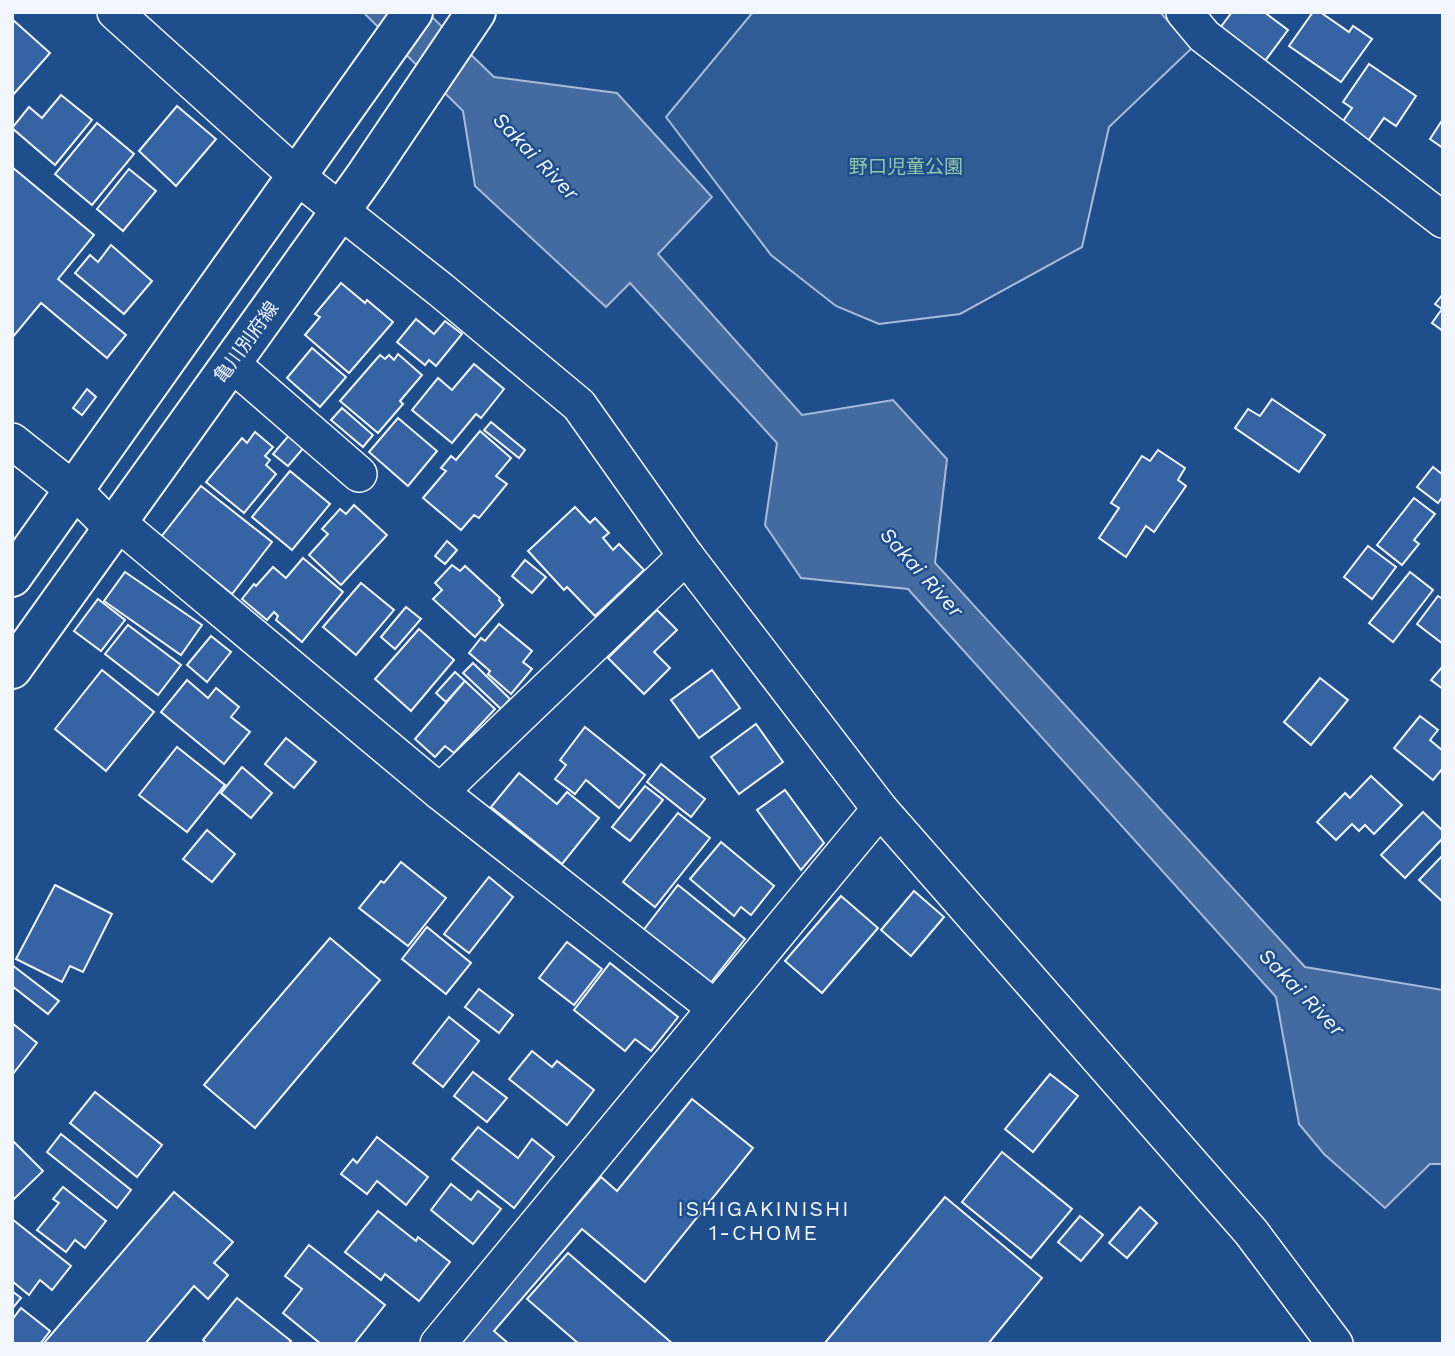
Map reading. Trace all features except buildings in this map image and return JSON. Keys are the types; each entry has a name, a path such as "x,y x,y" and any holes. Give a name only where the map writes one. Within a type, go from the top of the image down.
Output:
{"main road":[{"path":"12,577 327,137 413,12"},
{"name":"亀川別府線","path":"12,669 366,175 477,12"}],"street":[{"path":"115,12 298,177 441,290 579,405 686,556 880,808 1251,1232 1335,1344"},
{"path":"1203,20 1443,220"},
{"path":"231,363 359,474"},
{"path":"12,441 74,490 102,517 117,522 440,792 715,1008"},
{"path":"440,792 686,556"},
{"path":"439,1344 880,808"}],"green space":[{"name":"野口児童公園","path":"753,12 1160,12 1192,48 1109,127 1082,247 960,314 879,324 836,306 771,255 666,117"}],"water":[{"name":"Sakai River","path":"363,12 427,12 494,77 617,93 712,197 658,254 802,415 893,400 947,459 935,563 1305,967 1443,990 1443,1164 1430,1164 1385,1208 1324,1154 1299,1124 1276,997 908,589 801,578 765,525 777,443 630,283 606,307 475,186 463,111"}],"district":[{"name":"ISHIGAKINISHI 1-CHOME","path":"764,1220"}]}
